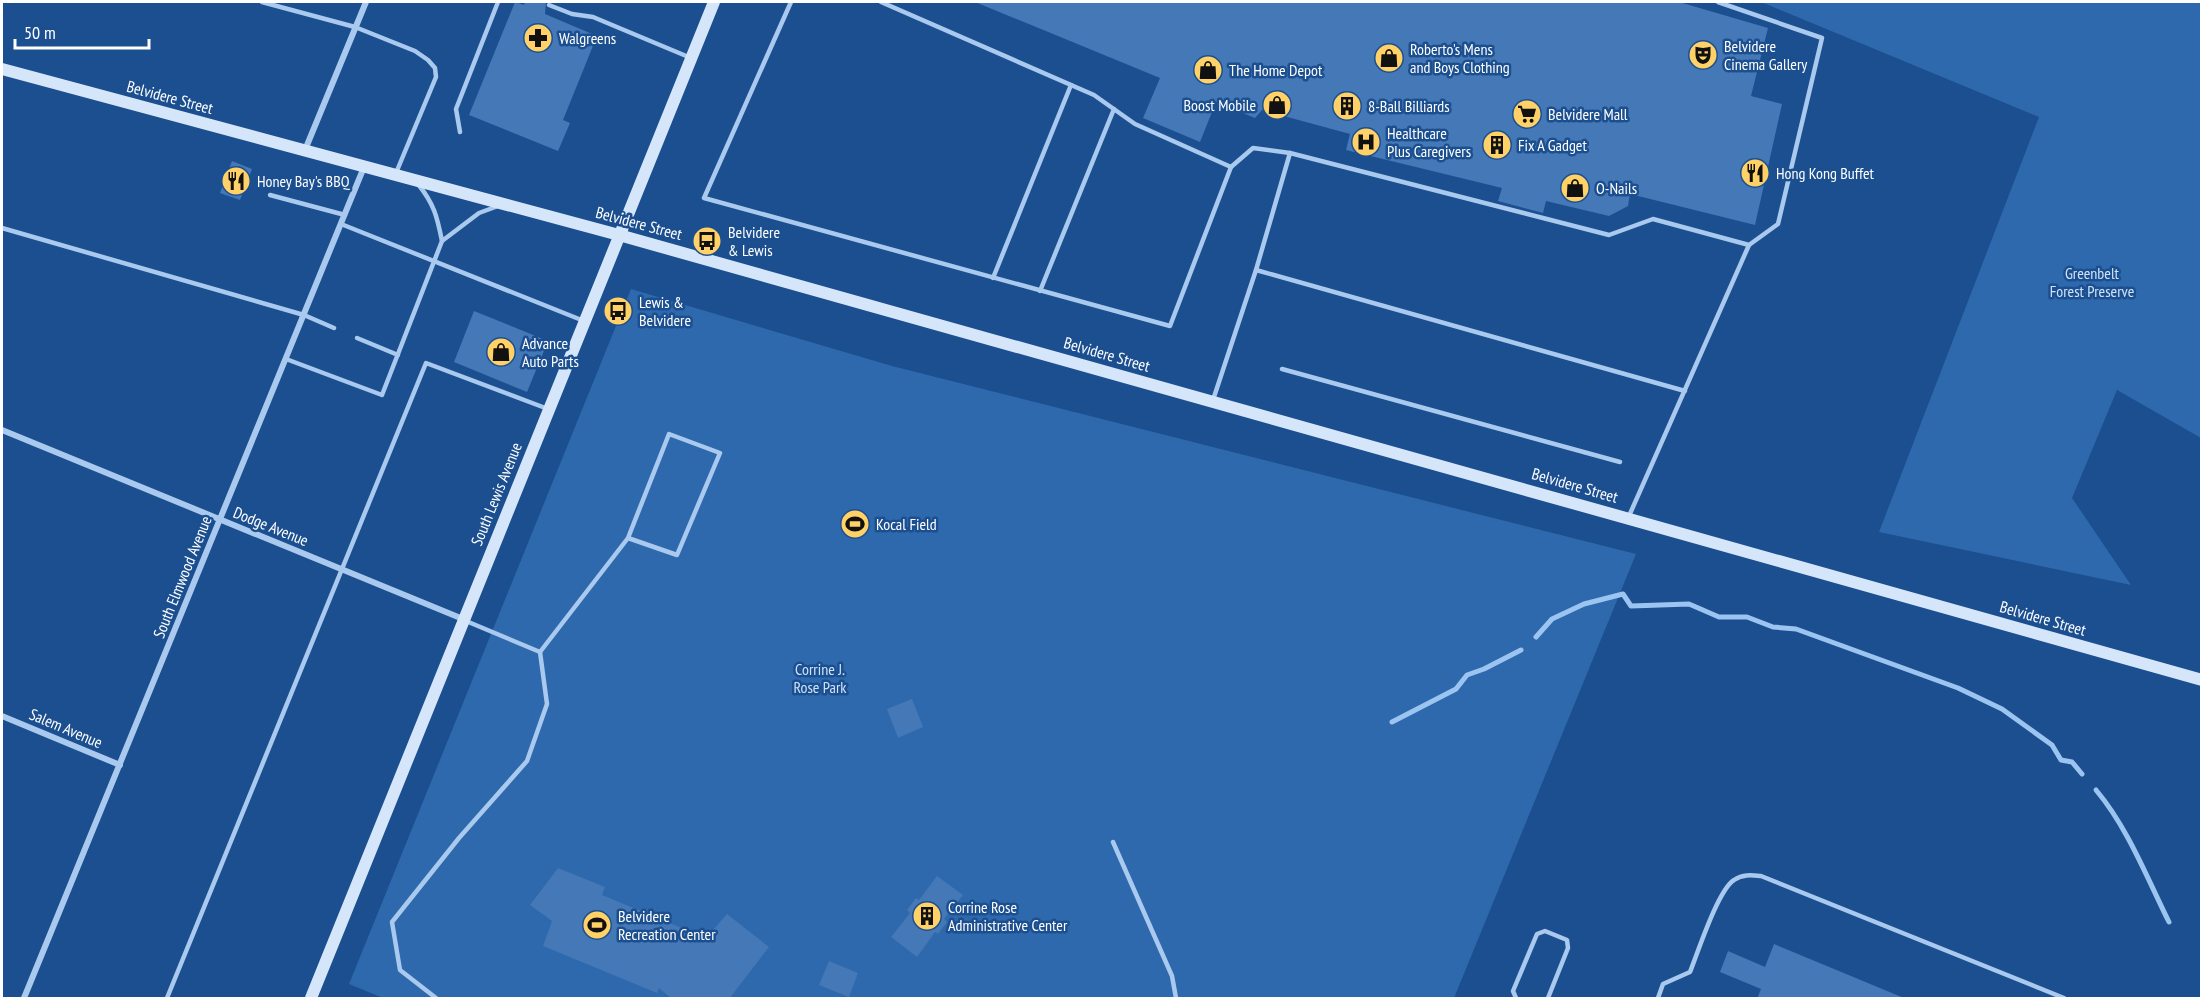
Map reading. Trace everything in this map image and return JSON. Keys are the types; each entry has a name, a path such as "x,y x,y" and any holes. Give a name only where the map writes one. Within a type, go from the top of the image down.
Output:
{"main road":[{"name":"South Lewis Avenue","path":"310,999 714,2"},
{"name":"Belvidere Street","path":"2,69 619,235 1213,400 2202,680"}],"street":[{"path":"305,150 366,2"},
{"name":"South Elmwood Avenue","path":"24,999 365,166"},
{"name":"Dodge Avenue","path":"2,430 463,620"},
{"name":"Salem Avenue","path":"2,716 120,765"}],"lane":[{"path":"262,2 355,27 415,51 435,68 436,77 396,174"},
{"path":"460,132 456,109 498,2"},
{"path":"791,2 704,198 1170,326 1231,167 1253,148 1290,153 1608,235 1653,219 1749,245"},
{"path":"881,2 1094,95 1136,124 1231,167"},
{"path":"1629,517 1749,245 1778,224 1822,38 1718,2"},
{"path":"549,5 572,14 593,17 691,58"},
{"path":"993,278 1071,85"},
{"path":"1040,291 1114,109"},
{"path":"1213,400 1256,270 1290,153"},
{"path":"414,180 431,200 442,241"},
{"path":"270,195 345,215"},
{"path":"286,359 382,395 442,241 479,213 503,203"},
{"path":"341,224 584,321"},
{"path":"2,228 304,315 334,328"},
{"path":"1256,270 1684,391"},
{"path":"357,338 398,355"},
{"path":"167,999 426,363 548,409"},
{"path":"1282,369 1620,462"},
{"path":"436,999 400,970 392,922 459,838 527,761 548,704 540,652 628,538 669,434 720,453 677,555 628,538"},
{"path":"463,620 540,652"},
{"path":"1113,842 1172,976 1176,999"},
{"path":"1658,999 1663,984 1690,972 1721,895 1732,881 1746,875 1761,876 2064,999"},
{"path":"1516,999 1513,991 1537,934 1545,931 1567,940 1568,948 1548,999"}],"green space":[{"name":"Greenbelt Forest Preserve","path":"1761,2 2201,2 2201,438 2117,390 2072,498 2131,585 1879,532 2039,117"},
{"name":"Corrine J. Rose Park","path":"631,289 892,366 1636,554 1454,998 383,998 349,984"}],"building":[{"name":"Walgreens","path":"515,2 524,5 525,2 546,2 545,14 597,36 563,120 570,123 558,151 469,115"},
{"name":"Belvidere Mall","path":"975,2 1679,2 1768,28 1751,96 1782,104 1755,225 1630,194 1628,206 1609,216 1546,201 1543,213 1498,201 1502,188 1346,150 1350,134 1262,110 1255,118 1216,102 1200,142 1143,118 1160,78"},
{"name":"Honey Bay's BBQ","path":"232,161 252,169 240,200 220,193"},
{"name":"Advance Auto Parts","path":"474,311 548,341 527,392 454,362"},
{"path":"912,699 923,727 898,738 887,709"},
{"path":"558,868 605,887 602,895 706,938 727,914 769,947 729,999 672,999 659,988 657,993 543,946 552,921 530,905"},
{"name":"Corrine Rose Administrative Center","path":"937,876 963,895 944,919 947,922 938,934 935,932 917,957 891,937 910,913 907,910 916,898 919,900"},
{"path":"1774,944 1904,999 1757,999 1761,989 1720,972 1728,951 1765,967"},
{"path":"829,961 858,973 849,997 819,985"}],"waterway":[{"path":"1536,637 1552,619 1584,604 1623,594 1631,606 1689,604 1719,617 1747,617 1773,627 1796,629 1958,688 2002,709 2052,745 2061,760 2072,762 2082,774"},
{"path":"1392,722 1456,689 1467,675 1521,650"},
{"path":"2096,790 2118,820 2169,922"}],"place":[{"name":"Walgreens","path":"538,38"},
{"name":"Belvidere Cinema Gallery","path":"1703,55"},
{"name":"Roberto's Mens and Boys Clothing","path":"1389,58"},
{"name":"The Home Depot","path":"1208,70"},
{"name":"Boost Mobile","path":"1277,105"},
{"name":"8-Ball Billiards","path":"1347,106"},
{"name":"Belvidere Mall","path":"1527,114"},
{"name":"Healthcare Plus Caregivers","path":"1366,142"},
{"name":"Fix A Gadget","path":"1497,145"},
{"name":"Hong Kong Buffet","path":"1755,173"},
{"name":"Honey Bay's BBQ","path":"236,181"},
{"name":"O-Nails","path":"1575,188"},
{"name":"Belvidere & Lewis","path":"707,241"},
{"name":"Lewis & Belvidere","path":"618,311"},
{"name":"Advance Auto Parts","path":"501,352"},
{"name":"Kocal Field","path":"855,524"},
{"name":"Corrine Rose Administrative Center","path":"927,916"},
{"name":"Belvidere Recreation Center","path":"597,925"}]}
